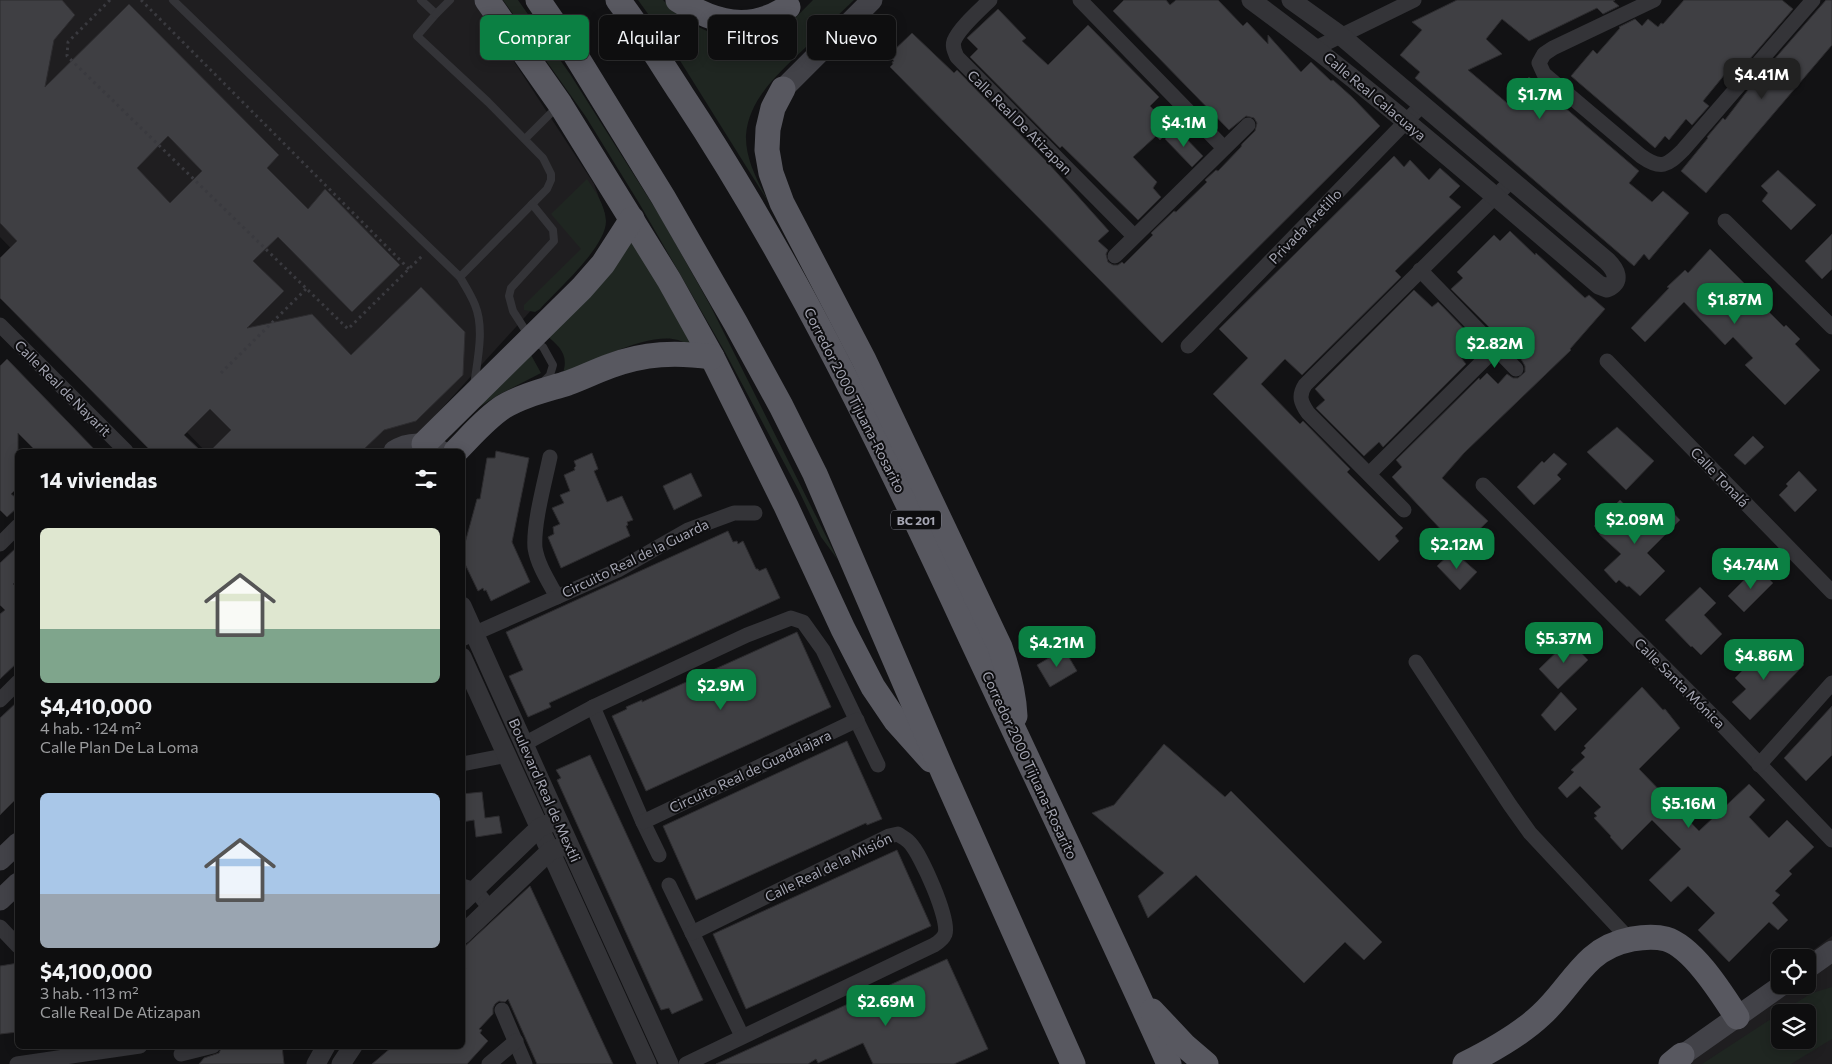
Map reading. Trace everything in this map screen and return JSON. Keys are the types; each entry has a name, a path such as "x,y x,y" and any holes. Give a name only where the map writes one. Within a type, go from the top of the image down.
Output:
{"highway":[{"path":"488,0 560,104 669,280 712,357 786,506 843,629 873,686 896,721 943,772"},
{"path":"538,0 573,51 662,196 781,406 815,474 943,772 1073,1064"},
{"name":"Corredor 2000 Tijuana-Rosarito","path":"618,0 723,157 779,252 842,372 921,531 1169,1064"},
{"path":"678,0 694,10 729,22 746,23 775,16 788,2"},
{"path":"783,89 774,108 768,129 766,150 771,174 782,203 864,360 1000,647 1009,674 1015,703 1016,736"},
{"path":"433,448 472,395 582,288 603,264 632,219"},
{"path":"458,449 481,424 503,407 522,398 570,382 611,365 645,356 672,354 712,357"},
{"path":"1464,1064 1520,1031 1542,1015 1592,958 1612,944 1629,939 1645,937 1667,939 1681,948 1714,981 1736,1017"},
{"path":"1139,997 1206,1064"}],"main road":[{"path":"783,89 872,0"},
{"path":"399,449 410,444 433,448"},
{"path":"0,860 15,846"},
{"path":"0,900 15,886"},
{"path":"1816,962 1832,951"},
{"path":"1674,1061 1771,993"}],"street":[{"name":"Calle Real De Atizapan","path":"990,0 959,32 954,41 953,48 957,57 1134,236"},
{"path":"1080,0 1224,148"},
{"name":"Calle Real Calacuaya","path":"1251,0 1316,48 1599,285 1608,288 1614,284 1617,279 1617,273 1613,267 1340,35 1291,0"},
{"path":"1316,48 1414,0"},
{"path":"1654,0 1553,48 1544,54 1539,64 1544,74 1641,156 1656,165 1668,163 1683,150 1813,0"},
{"name":"Privada Aretillo","path":"1188,346 1422,105"},
{"path":"1115,256 1248,125"},
{"path":"1404,510 1308,413 1301,401 1300,392 1512,180"},
{"path":"1726,222 1832,327"},
{"path":"1420,270 1516,369"},
{"name":"Calle Real de Nayarit","path":"0,325 124,449"},
{"path":"1369,474 1496,348"},
{"name":"Calle Tonalá","path":"1607,362 1832,592"},
{"path":"550,457 536,530 536,548 541,567 557,597"},
{"name":"Calle Santa Mónica","path":"1483,485 1722,725 1832,840"},
{"name":"Circuito Real de la Guarda","path":"468,636 618,570 688,530 734,513 755,513"},
{"path":"0,544 15,529"},
{"path":"524,744 593,707 747,635 791,618 803,622 823,650 878,765"},
{"name":"Boulevard Real de Mextli","path":"465,621 468,636 524,744 669,1064"},
{"path":"1416,662 1510,806 1530,833 1629,939"},
{"name":"Boulevard Real de Mextli","path":"465,663 508,755 609,984 647,1064"},
{"path":"1759,765 1832,683"},
{"path":"0,700 15,685"},
{"path":"593,707 659,855"},
{"name":"Circuito Real de Guadalajara","path":"643,822 857,720"},
{"path":"465,763 508,755"},
{"path":"490,908 467,892 539,828 558,820"},
{"name":"Calle Real de la Misión","path":"686,1064 934,945 944,935 945,919 925,868 910,843 898,834 889,836 692,933"},
{"path":"465,932 550,851 569,844"},
{"path":"669,884 742,1036"},
{"path":"0,927 15,943"},
{"path":"609,984 628,975"},
{"path":"502,1010 525,1064"},
{"path":"489,1064 516,1041"},
{"path":"17,1064 120,1049"},
{"path":"181,1054 201,1049"},
{"path":"316,1064 324,1049"},
{"path":"341,1064 351,1049"}],"lane":[{"path":"173,0 460,278 471,296 478,316 478,349 472,395"},
{"path":"421,0 436,14"},
{"path":"450,0 417,36 525,139 543,158 551,174 551,180 547,189 460,278"},
{"path":"525,139 560,104"},
{"path":"522,398 550,375 553,365 543,347 531,338 513,311 509,296 511,288 551,246 555,237 553,230 532,204"}],"path":[{"path":"110,0 68,42 67,56 348,329 430,248"},
{"path":"141,0 409,269"},
{"path":"220,373 307,288"}],"shaded area":[{"path":"0,0 474,0 484,15 480,15 480,60 513,60 594,184 605,214 596,239 405,449 203,449 0,237"},
{"path":"503,0 518,0 529,15 514,15"},
{"path":"638,0 663,0 680,15 649,15"},
{"path":"813,0 854,0 839,15 807,15 807,46 797,56 797,15"},
{"path":"698,26 708,31 708,60 792,60 776,76 759,98 748,122 746,144 750,162 769,203 680,60 698,60"},
{"path":"546,60 560,60 660,216 710,305 838,560 821,537 798,489 725,352 639,203 586,117"},
{"path":"587,179 604,209 606,221 604,231 590,255 540,309 535,312 524,310 524,305 581,249 551,214"},
{"path":"633,240 695,349 678,340 666,338 652,340 620,349 563,373 565,361 562,351 546,335"},
{"path":"531,355 541,373 476,409"},
{"path":"1832,936 1832,1064 1662,1064 1771,991 1771,994 1816,994 1815,949"},
{"path":"1832,987 1832,1039 1816,1049 1816,1004 1794,1004 1810,994 1816,994 1816,992"},
{"path":"1771,1019 1771,1049 1816,1049 1791,1064 1702,1064"}],"building":[{"path":"0,0 62,0 75,15 54,40 45,87 129,4 279,155 267,168 308,209 325,189 400,265 352,312 278,237 253,261 284,291 247,328 312,314 351,355 421,287 465,332 463,375 416,421 384,430 364,449 212,449 231,430 210,409 184,435 199,449 149,449 0,298 0,258 17,241 0,223","holes":["168,136 202,171 170,203 137,168"]},
{"path":"1124,0 1166,0 1170,5 1176,0 1218,0 1243,26 1247,22 1268,44 1268,35 1301,72 1311,62 1352,97 1380,126 1162,343 890,67 893,60 896,60 896,48 912,33 954,73 957,70 1049,164 1109,231 1098,241 1108,250 1106,254 1108,262 1113,265 1118,265 1122,262 1124,264 1153,235 1151,233 1174,211 1176,212 1207,182 1205,180 1216,170 1218,171 1241,147 1255,131 1257,123 1254,118 1246,116 1229,130 1113,11"},
{"path":"1457,0 1615,0 1613,1 1619,6 1603,14 1597,8 1529,41 1502,19 1486,39 1502,54 1468,70 1507,103 1529,77 1639,171 1629,183 1652,202 1663,191 1689,213 1649,260 1644,254 1634,266 1415,78 1420,72 1400,55 1422,30 1412,22"},
{"path":"1684,0 1782,0 1793,9 1737,74 1730,68 1703,101 1709,106 1692,125 1686,119 1669,140 1665,136 1655,148 1571,76 1593,50 1597,54 1619,27 1635,19 1642,26 1648,19 1658,27 1661,23 1663,24"},
{"path":"1826,0 1832,0 1832,45 1706,193 1681,171 1723,118 1725,120 1751,86"},
{"path":"998,9 1026,38 1022,41 1048,65 1088,25 1159,97 1150,106 1171,128 1160,140 1156,136 1133,157 1157,182 1153,188 1161,197 1138,220 1062,146 1060,148 970,57 978,49 967,38"},
{"path":"1176,128 1203,156 1192,167 1165,139"},
{"path":"1394,156 1404,167 1410,160 1429,180 1440,168 1460,186 1449,197 1461,207 1395,271 1401,277 1302,375 1285,359 1261,384 1300,424 1303,421 1350,469 1347,472 1403,528 1395,536 1399,541 1379,561 1213,394 1248,358 1219,329"},
{"path":"1778,170 1816,205 1791,230 1762,201 1768,193 1761,186"},
{"path":"1510,231 1585,298 1589,295 1605,309 1571,350 1464,453 1442,478 1488,521 1459,549 1392,477 1402,467 1396,460 1479,378 1480,380 1487,373 1498,384 1507,374 1513,378 1518,378 1525,372 1525,366 1521,359 1451,289 1463,278 1457,272 1494,235 1500,241"},
{"path":"1832,234 1832,269 1822,279 1805,261"},
{"path":"1710,249 1745,284 1735,293 1756,314 1764,307 1784,327 1786,325 1800,339 1795,344 1820,370 1785,405 1745,365 1753,358 1733,337 1725,345 1684,302 1645,342 1631,328 1669,288 1667,287 1685,270 1688,273"},
{"path":"1414,290 1432,307 1438,302 1473,338 1458,354 1466,364 1383,447 1379,442 1364,456 1316,408 1325,400 1315,389"},
{"path":"7,359 94,449 34,449 18,433 18,449 15,449 15,490 11,494 15,497 15,510 7,517 0,510 0,366"},
{"path":"1617,427 1654,461 1626,490 1587,452"},
{"path":"1753,436 1764,447 1745,465 1734,455"},
{"path":"496,451 529,458 512,542 530,582 491,601 486,590 484,591 483,588 478,591 465,564 465,543 477,499 480,499 487,458 495,458"},
{"path":"592,453 598,469 594,471 607,502 622,496 633,520 627,522 628,525 626,526 630,536 561,568 548,537 554,534 553,527 560,524 552,508 564,503 560,495 570,491 564,475 575,470 574,461"},
{"path":"1554,453 1567,464 1557,475 1561,479 1534,505 1517,487 1542,461 1544,463"},
{"path":"1799,471 1817,490 1795,512 1779,495 1788,486 1786,484"},
{"path":"691,473 702,496 674,510 663,486"},
{"path":"1620,500 1643,522 1659,510 1661,512 1667,506 1680,520 1647,553 1665,571 1640,596 1619,580 1616,583 1604,570 1621,554 1599,534 1600,532 1594,526"},
{"path":"728,531 733,542 737,541 738,544 743,541 756,569 759,571 766,568 780,598 549,703 551,707 528,717 509,676 523,670 506,632"},
{"path":"15,549 15,582 13,584 15,586 15,665 0,679 0,614 5,610 0,605 0,563"},
{"path":"1453,551 1477,572 1460,590 1437,566"},
{"path":"1757,567 1773,583 1744,612 1728,596"},
{"path":"1700,587 1716,603 1704,615 1722,634 1701,655 1665,620"},
{"path":"797,632 831,707 646,791 612,716 627,709 626,707 642,700 642,702"},
{"path":"1569,640 1588,660 1558,689 1539,669"},
{"path":"1064,649 1077,671 1050,687 1037,665"},
{"path":"1768,650 1781,661 1787,656 1790,660 1794,655 1804,665 1750,720 1732,702 1746,689 1735,678 1758,655 1761,658"},
{"path":"1642,687 1663,710 1665,709 1680,728 1639,769 1699,831 1749,784 1765,800 1749,817 1769,838 1787,820 1814,847 1789,871 1792,874 1775,891 1780,895 1772,903 1788,920 1778,930 1769,922 1729,962 1698,930 1715,913 1688,886 1671,902 1649,880 1681,849 1652,820 1622,850 1594,818 1597,816 1594,813 1601,807 1580,786 1567,798 1558,788 1574,772 1571,770 1585,757 1581,753 1586,748 1584,746"},
{"path":"1561,692 1577,709 1555,731 1541,715"},
{"path":"15,704 15,800 0,815 0,718"},
{"path":"1832,706 1832,755 1806,781 1784,758"},
{"path":"847,741 882,819 867,825 866,823 696,900 663,826"},
{"path":"1164,744 1225,797 1231,791 1382,942 1364,960 1345,942 1304,983 1196,875 1148,918 1138,896 1164,873 1092,813 1114,805"},
{"path":"590,755 703,1000 672,1014 669,1008 661,1010 557,780 561,778 556,770"},
{"path":"482,792 485,818 499,816 502,833 476,837 474,820 465,822 465,794"},
{"path":"897,850 931,926 746,1009 713,934"},
{"path":"530,886 613,1064 537,1064 508,999 505,1002 499,1001 495,1004 493,1014 479,1029 482,1030 480,1033 488,1041 467,1064 372,1064 390,1049 465,1049 465,946"},
{"path":"947,959 988,1049 954,1064 873,1064 863,1043 818,1063 816,1059 808,1064 716,1064"},
{"path":"15,964 15,1032 0,1034 0,966"},
{"path":"221,1049 282,1049 284,1064 199,1064 204,1058 219,1053"}]}
